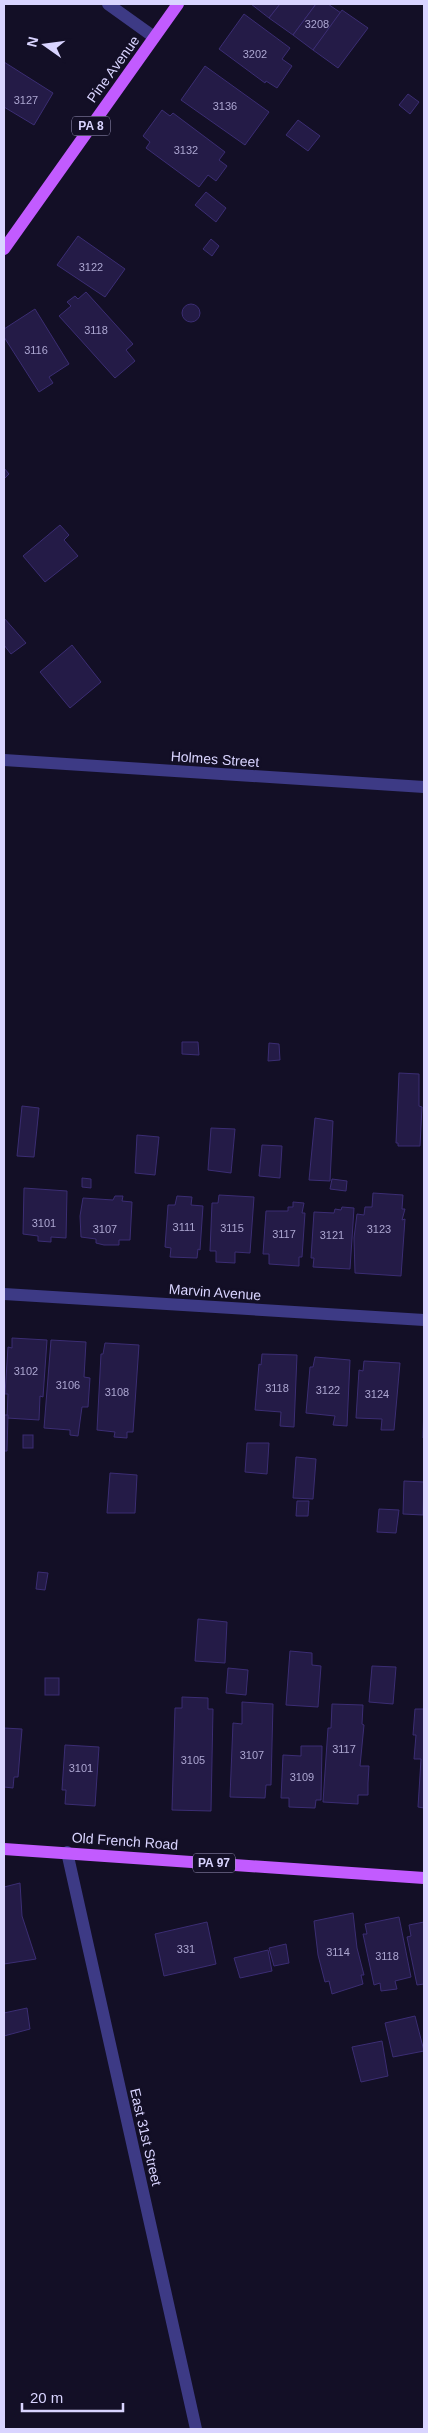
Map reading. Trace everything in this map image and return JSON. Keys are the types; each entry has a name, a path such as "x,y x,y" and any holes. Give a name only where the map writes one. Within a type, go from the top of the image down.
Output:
{"main road":[{"name":"Pine Avenue","path":"4,249 178,4"},
{"name":"Old French Road","path":"4,1849 424,1878"}],"street":[{"path":"108,4 154,38"},
{"name":"Holmes Street","path":"4,760 424,787"},
{"name":"Marvin Avenue","path":"4,1294 424,1320"},
{"name":"East 31st Street","path":"67,1852 196,2429"}],"building":[{"path":"251,4 280,4 269,18"},
{"path":"280,4 316,4 293,35 269,18"},
{"path":"316,4 328,4 341,13 313,50 293,35"},
{"path":"342,10 368,28 338,68 313,50"},
{"path":"244,14 290,48 282,59 292,66 277,88 266,81 265,83 219,49"},
{"path":"4,62 53,93 34,125 4,107"},
{"path":"205,66 269,112 245,145 181,100"},
{"path":"408,94 419,102 410,114 399,105"},
{"path":"162,110 170,116 173,113 225,152 219,160 227,166 216,181 208,175 199,187 146,148 150,142 143,136"},
{"path":"298,120 320,136 308,151 286,135"},
{"path":"206,192 226,208 216,222 195,205"},
{"path":"78,236 125,269 105,297 57,265"},
{"path":"211,239 219,246 212,256 203,249"},
{"path":"86,292 133,344 126,350 135,361 115,378 59,316 71,306 67,302 75,296 78,299"},
{"path":"191,304 199,309 200,313 195,321 191,322 183,317 182,313 187,305"},
{"path":"35,309 69,364 49,377 53,383 39,392 4,337 4,329"},
{"path":"4,468 9,474 4,479"},
{"path":"60,525 69,535 64,540 78,556 45,582 23,556"},
{"path":"4,618 26,643 11,654 4,645"},
{"path":"72,645 101,682 70,708 40,672"},
{"path":"182,1042 198,1042 199,1055 182,1054"},
{"path":"269,1043 279,1044 280,1060 268,1061"},
{"path":"399,1073 419,1074 419,1106 422,1107 420,1146 398,1146 398,1143 396,1143"},
{"path":"22,1106 39,1108 34,1157 17,1156"},
{"path":"315,1118 333,1121 330,1181 309,1180"},
{"path":"211,1128 235,1129 231,1173 208,1170"},
{"path":"137,1135 159,1137 155,1175 135,1173"},
{"path":"262,1145 282,1146 280,1178 259,1176"},
{"path":"82,1178 91,1179 91,1188 82,1187"},
{"path":"332,1179 347,1181 346,1191 330,1189"},
{"path":"24,1188 67,1191 66,1238 51,1237 51,1242 38,1241 38,1236 23,1234"},
{"path":"373,1193 403,1195 402,1209 405,1209 402,1220 405,1219 401,1276 355,1273 354,1238 357,1214 364,1215 365,1207 372,1207"},
{"path":"219,1195 254,1197 250,1253 235,1252 235,1263 216,1262 216,1251 210,1251 212,1203 218,1203"},
{"path":"115,1196 123,1196 122,1201 132,1202 130,1240 119,1240 119,1245 104,1245 96,1243 96,1239 81,1237 80,1216 83,1198 113,1200"},
{"path":"177,1196 192,1197 191,1205 203,1206 200,1250 198,1249 197,1258 170,1257 171,1248 165,1247 168,1205 175,1205"},
{"path":"293,1202 304,1203 302,1213 305,1213 302,1257 299,1257 299,1266 269,1264 269,1254 263,1254 266,1211 288,1211 288,1207 293,1207"},
{"path":"342,1207 354,1208 350,1269 313,1267 314,1258 311,1258 314,1212 334,1213 335,1209 341,1210"},
{"path":"12,1338 47,1340 43,1397 40,1396 39,1420 7,1418 8,1394 5,1394 8,1347 12,1348"},
{"path":"51,1340 86,1342 84,1377 90,1378 88,1407 82,1407 78,1436 70,1435 70,1430 44,1428"},
{"path":"105,1343 139,1345 133,1432 127,1432 127,1438 114,1437 115,1432 97,1430 101,1354 103,1354"},
{"path":"262,1354 297,1355 294,1427 280,1426 281,1412 255,1410 259,1364 261,1365"},
{"path":"315,1357 350,1360 347,1426 333,1425 335,1416 306,1413 310,1367 313,1367"},
{"path":"364,1361 400,1363 394,1430 381,1430 382,1419 356,1418 359,1370 363,1371"},
{"path":"424,1403 424,1438 423,1438"},
{"path":"4,1415 8,1415 7,1451 4,1451"},
{"path":"23,1435 33,1435 33,1448 23,1448"},
{"path":"247,1443 269,1443 267,1474 245,1472"},
{"path":"296,1457 316,1459 313,1499 293,1498"},
{"path":"110,1473 137,1475 135,1513 107,1513"},
{"path":"404,1481 424,1482 423,1515 403,1514"},
{"path":"297,1501 309,1501 308,1516 296,1516"},
{"path":"379,1509 399,1510 396,1533 377,1532"},
{"path":"38,1572 48,1573 45,1590 36,1589"},
{"path":"198,1619 227,1622 225,1663 195,1661"},
{"path":"290,1651 312,1653 312,1665 321,1666 318,1707 286,1705"},
{"path":"372,1666 396,1667 393,1704 369,1702"},
{"path":"228,1668 248,1670 246,1695 226,1693"},
{"path":"45,1678 59,1678 59,1695 45,1695"},
{"path":"182,1697 208,1698 208,1709 213,1709 211,1811 172,1810 175,1708 182,1708"},
{"path":"242,1702 273,1704 271,1785 266,1785 265,1798 230,1797 233,1723 242,1724"},
{"path":"332,1704 363,1705 362,1724 364,1725 360,1766 369,1766 368,1795 358,1795 358,1804 323,1802 328,1728 331,1728"},
{"path":"415,1709 424,1709 424,1808 418,1807 421,1759 414,1759 416,1735 413,1735"},
{"path":"4,1728 22,1729 18,1777 14,1777 13,1788 4,1787"},
{"path":"65,1745 99,1747 95,1806 65,1804 66,1790 62,1790"},
{"path":"301,1746 322,1746 321,1800 316,1800 315,1808 289,1807 289,1798 281,1798 283,1755 301,1756"},
{"path":"20,1883 22,1916 36,1959 4,1964 4,1887"},
{"path":"353,1913 357,1948 364,1975 361,1975 363,1984 332,1994 329,1981 325,1982 318,1955 314,1921"},
{"path":"399,1917 411,1977 395,1981 397,1989 381,1991 380,1983 374,1985 363,1934 367,1934 365,1924"},
{"path":"207,1922 216,1964 164,1976 155,1934"},
{"path":"424,1922 424,1984 417,1985 407,1937 411,1936 409,1925"},
{"path":"286,1944 289,1963 274,1966 269,1948"},
{"path":"268,1950 272,1971 240,1978 234,1958"},
{"path":"27,2008 30,2029 4,2036 4,2013"},
{"path":"415,2016 424,2051 393,2057 385,2023"},
{"path":"382,2041 388,2076 361,2082 352,2047"}]}
